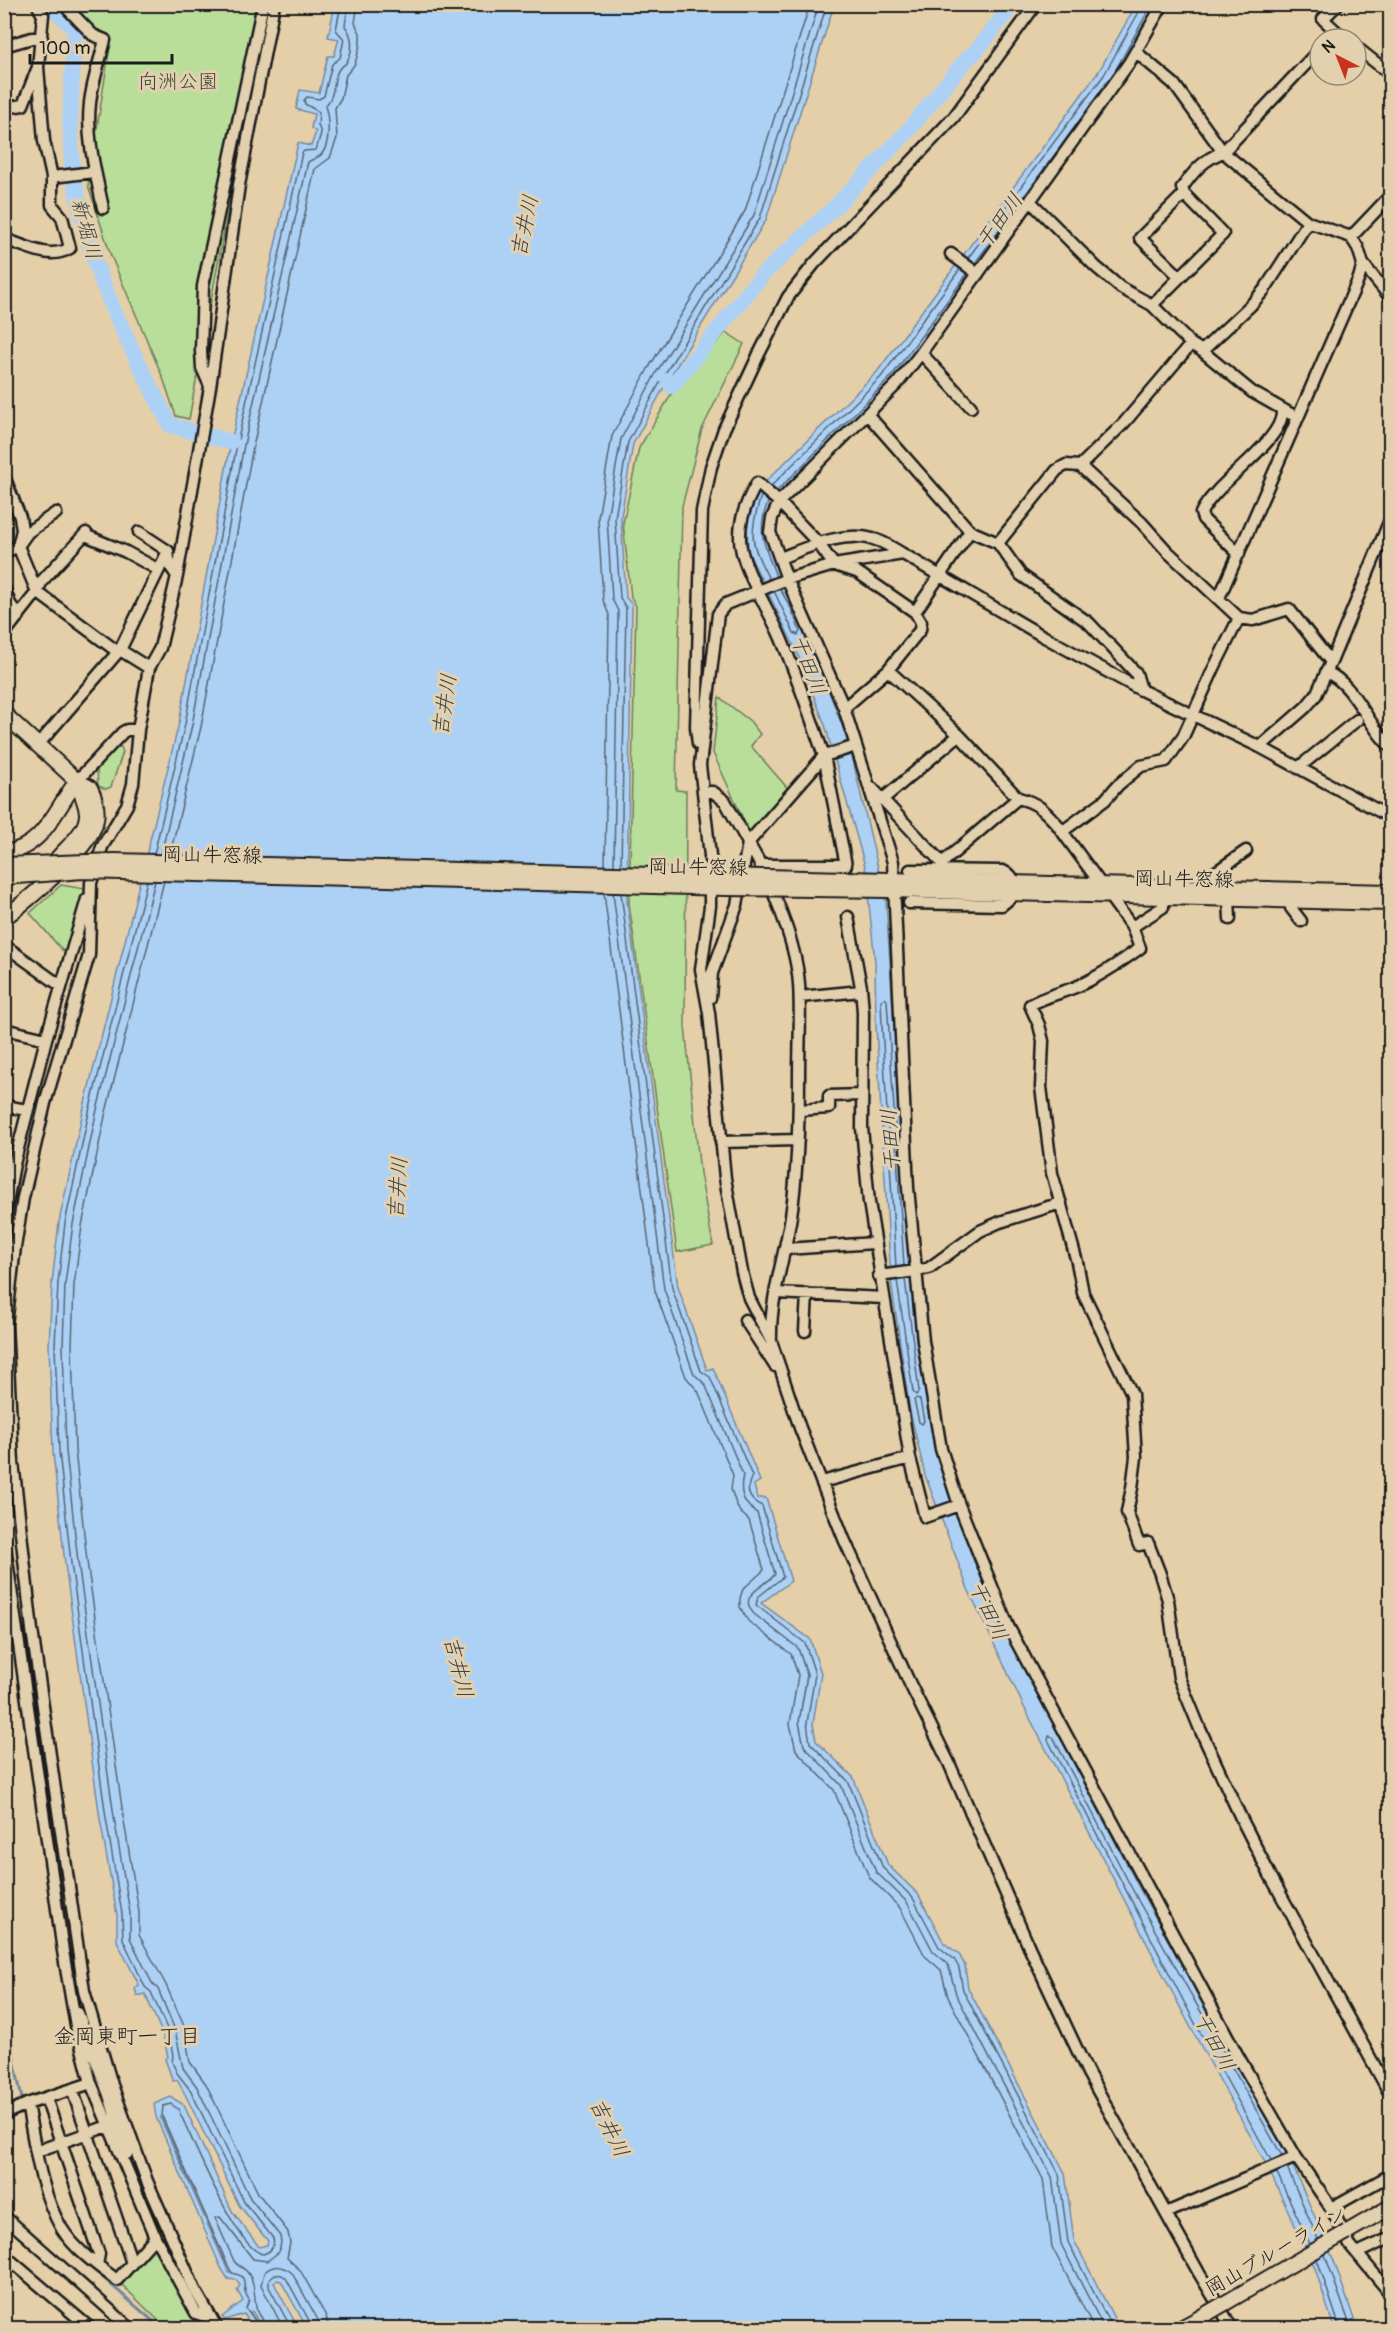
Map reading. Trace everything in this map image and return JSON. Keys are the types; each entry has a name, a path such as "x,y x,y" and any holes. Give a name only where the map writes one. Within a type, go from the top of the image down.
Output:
{"main road":[{"path":"4,714 76,781 90,788 97,807 97,816 87,841 41,887 4,918"},
{"path":"4,854 23,849 34,842 48,825 76,781"},
{"path":"4,908 40,877 81,830 87,812 76,781"},
{"name":"岡山牛窓線","path":"4,866 105,861 709,882 1105,891 1205,888 1390,892"},
{"name":"岡山牛窓線","path":"4,877 83,872 692,881"},
{"name":"岡山牛窓線","path":"1105,891 1163,898 1390,903"},
{"name":"岡山ブルーライン","path":"1181,2328 1390,2207"}],"street":[{"path":"63,4 93,35 105,40 90,100 89,126 90,173 103,208"},
{"path":"210,387 202,368 203,286 263,4"},
{"path":"4,1219 9,1164 27,1110 91,883 102,846 128,804 133,784 138,730 149,668 160,648 177,576 210,387 239,185 274,4"},
{"path":"1036,4 954,117 814,264 788,297 724,429 711,467 702,512 696,727 710,856 710,906 700,969 709,1014 721,1142 742,1272 749,1298 771,1341 781,1376 844,1539 910,1684 950,1763 1029,1947 1088,2073 1232,2328"},
{"path":"1163,4 1136,52 921,353 897,384 868,415 778,500 770,532 780,558 784,580 844,708 887,839 892,885 914,1272 933,1410 957,1506 1019,1648 1294,2158 1331,2208 1350,2245 1390,2293"},
{"path":"1328,27 1323,19 1338,4"},
{"path":"4,239 36,252 70,248 62,217 52,205 53,177 44,141 38,67 43,15 38,6"},
{"path":"4,46 32,38 42,38"},
{"path":"1136,52 1174,84 1223,152 1308,222 1351,237 1358,248 1362,264 1359,278 1219,598"},
{"path":"1368,57 1390,74"},
{"path":"1152,305 1223,234 1184,194 1182,188 1191,174 1209,157 1223,152 1308,62"},
{"path":"4,108 23,105 38,67"},
{"path":"53,177 90,173"},
{"path":"1179,278 1140,238 1184,194"},
{"path":"1351,237 1390,196"},
{"path":"1030,201 1096,267 1121,288 1152,305 1191,344 1252,392 1298,418"},
{"path":"1202,351 1258,297 1308,222"},
{"path":"953,256 976,273"},
{"path":"1362,264 1390,297"},
{"path":"1080,466 1124,423 1191,344"},
{"path":"921,353 971,407"},
{"path":"1239,554 1203,519 1201,513 1231,476 1274,435 1281,423 1282,410"},
{"path":"868,415 970,531 998,543 1021,575 1089,623 1136,673 1141,690"},
{"path":"998,543 1057,470 1066,465 1080,466 1239,618 1253,620 1289,609 1329,667 1342,680 1378,735 1390,747"},
{"path":"4,476 20,517 22,530 18,546 37,592 119,651 149,668"},
{"path":"762,865 846,865 826,755 763,589 743,556 740,528 747,504 757,483 778,500 818,543 834,565 857,572 915,612 921,622 920,630 888,670 844,708"},
{"path":"4,553 18,546 28,532 56,513"},
{"path":"1260,747 1306,708 1316,695 1390,520"},
{"path":"915,612 938,574 970,531"},
{"path":"139,532 168,551 170,566 177,576"},
{"path":"4,634 37,592 42,581 86,534 159,570"},
{"path":"780,558 833,539 873,539 1141,690 1260,747 1390,817"},
{"path":"38,745 119,651 168,551"},
{"path":"700,765 718,614 726,604 784,580 834,565 903,554"},
{"path":"4,588 10,604 19,616"},
{"path":"1063,831 1105,800 1118,785 1141,766 1166,761 1183,737 1239,618"},
{"path":"888,670 958,735 1018,798 1031,801 1042,808 1063,831 1132,927 1140,948 1078,986 1040,999 1030,1005 1043,1041 1041,1087 1052,1173 1077,1262 1083,1293 1132,1394 1136,1457 1126,1512 1139,1545 1148,1543 1160,1574 1168,1600 1179,1678 1245,1827 1390,2094"},
{"path":"1298,768 1357,720"},
{"path":"76,781 119,735 127,730 138,730"},
{"path":"883,799 958,735"},
{"path":"709,1014 712,973 737,905 748,843 826,755 855,747"},
{"path":"870,786 944,866"},
{"path":"703,792 713,792 725,801 762,865 790,942 799,981 799,1110 796,1184 786,1249 771,1318 771,1341"},
{"path":"944,866 1018,798"},
{"path":"1205,888 1207,878 1246,851"},
{"path":"909,903 1002,904 1015,889 1010,875 1003,871 944,866 910,870"},
{"path":"91,883 89,955 45,1103 23,1198 5,1325 13,1462 33,1642 84,1991 136,2192"},
{"path":"1132,927 1163,907 1163,898"},
{"path":"1229,899 1230,919"},
{"path":"1292,901 1292,908 1300,921"},
{"path":"848,917 863,1012 862,1128 874,1243 882,1275 910,1458 925,1517 957,1506"},
{"path":"4,945 61,986"},
{"path":"800,997 861,991"},
{"path":"4,1029 46,1039"},
{"path":"799,1110 829,1108 830,1096 862,1095"},
{"path":"4,1106 27,1110"},
{"path":"721,1142 798,1140"},
{"path":"882,1275 929,1268 980,1231 1000,1222 1061,1203"},
{"path":"786,1249 874,1243"},
{"path":"776,1293 884,1298"},
{"path":"805,1331 807,1294"},
{"path":"745,1320 781,1376"},
{"path":"822,1482 910,1458"},
{"path":"4,1540 71,1998 91,2083 155,2237 196,2313 210,2318"},
{"path":"4,1630 16,1629"},
{"path":"71,1998 195,2290 217,2328"},
{"path":"4,2114 91,2083"},
{"path":"72,2089 132,2263"},
{"path":"46,2098 99,2254 97,2265"},
{"path":"27,2104 45,2187 63,2230 97,2265 117,2280 155,2237"},
{"path":"36,2151 108,2126"},
{"path":"1166,2213 1294,2158"},
{"path":"1331,2208 1390,2175"},
{"path":"4,2216 130,2328"},
{"path":"1357,2253 1390,2238"},
{"path":"4,2255 90,2328"}],"green space":[{"name":"向洲公園","path":"72,5 266,5 189,419 176,416 163,378 111,256 88,185 110,46"},
{"path":"726,332 744,344 702,429 682,506 676,790 686,791 685,1026 700,1173 713,1245 677,1252 629,903 636,606 631,597 623,523 639,448 672,393"},
{"path":"719,697 750,721 760,734 751,746 790,791 750,834 713,753"},
{"path":"118,746 123,752 111,787 106,789 98,786 97,768"},
{"path":"61,885 85,889 68,952 62,950 30,913"},
{"path":"153,2243 196,2324 203,2321 211,2328 166,2328 119,2282"}],"water":[{"name":"吉井川","path":"335,5 834,5 766,220 668,380 633,444 621,517 626,598 632,604 627,901 678,1287 707,1370 713,1368 760,1481 754,1485 757,1498 766,1498 791,1581 761,1603 810,1639 821,1673 813,1724 816,1741 853,1777 888,1865 918,1894 944,1943 959,1954 965,1966 968,1988 1065,2173 1074,2240 1119,2328 307,2328 281,2281 277,2280 274,2282 275,2285 298,2328 262,2328 252,2311 250,2313 260,2328 253,2328 244,2314 225,2320 222,2317 243,2301 237,2290 240,2285 236,2280 228,2279 221,2268 156,2117 154,2104 171,2097 184,2105 232,2211 259,2247 267,2245 268,2241 239,2205 185,2094 177,2080 173,2081 165,2059 168,2057 163,2035 145,1994 137,1996 135,1988 139,1985 117,1941 117,1915 100,1819 65,1564 53,1452 49,1346 52,1283 59,1222 83,1111 179,723 231,442 298,143 311,146 316,132 311,128 314,114 296,109 300,90 319,93 328,56 334,56 339,39 328,37","holes":["160,2117 231,2272 229,2273"]},
{"name":"干田川","path":"1136,5 1159,5 1116,81 896,380 768,519 796,605 849,744 886,902 910,1266 926,1397 938,1460 974,1562 1012,1645 1145,1899 1288,2155 1334,2261 1357,2328 1334,2328 1315,2268 1267,2166 1191,2028 1024,1707 968,1589 925,1475 910,1411 891,1281 876,1026 875,962 865,866 825,725 796,650 748,552 747,523 756,491 877,372 1099,71"}],"waterway":[{"name":"新堀川","path":"50,4 75,30 71,149 76,189 92,251 114,310 170,425 191,431"},
{"path":"668,380 672,386 764,273 836,206 907,132 1013,4"},
{"name":"新堀川","path":"209,436 231,442"},
{"path":"4,1873 9,1888 8,1950 4,1957"},
{"path":"4,2010 22,2099"},
{"path":"4,2247 16,2259"},
{"path":"85,2262 161,2328"},
{"path":"72,2328 74,2324"}],"district":[{"name":"金岡東町一丁目","path":"127,2036"}]}
